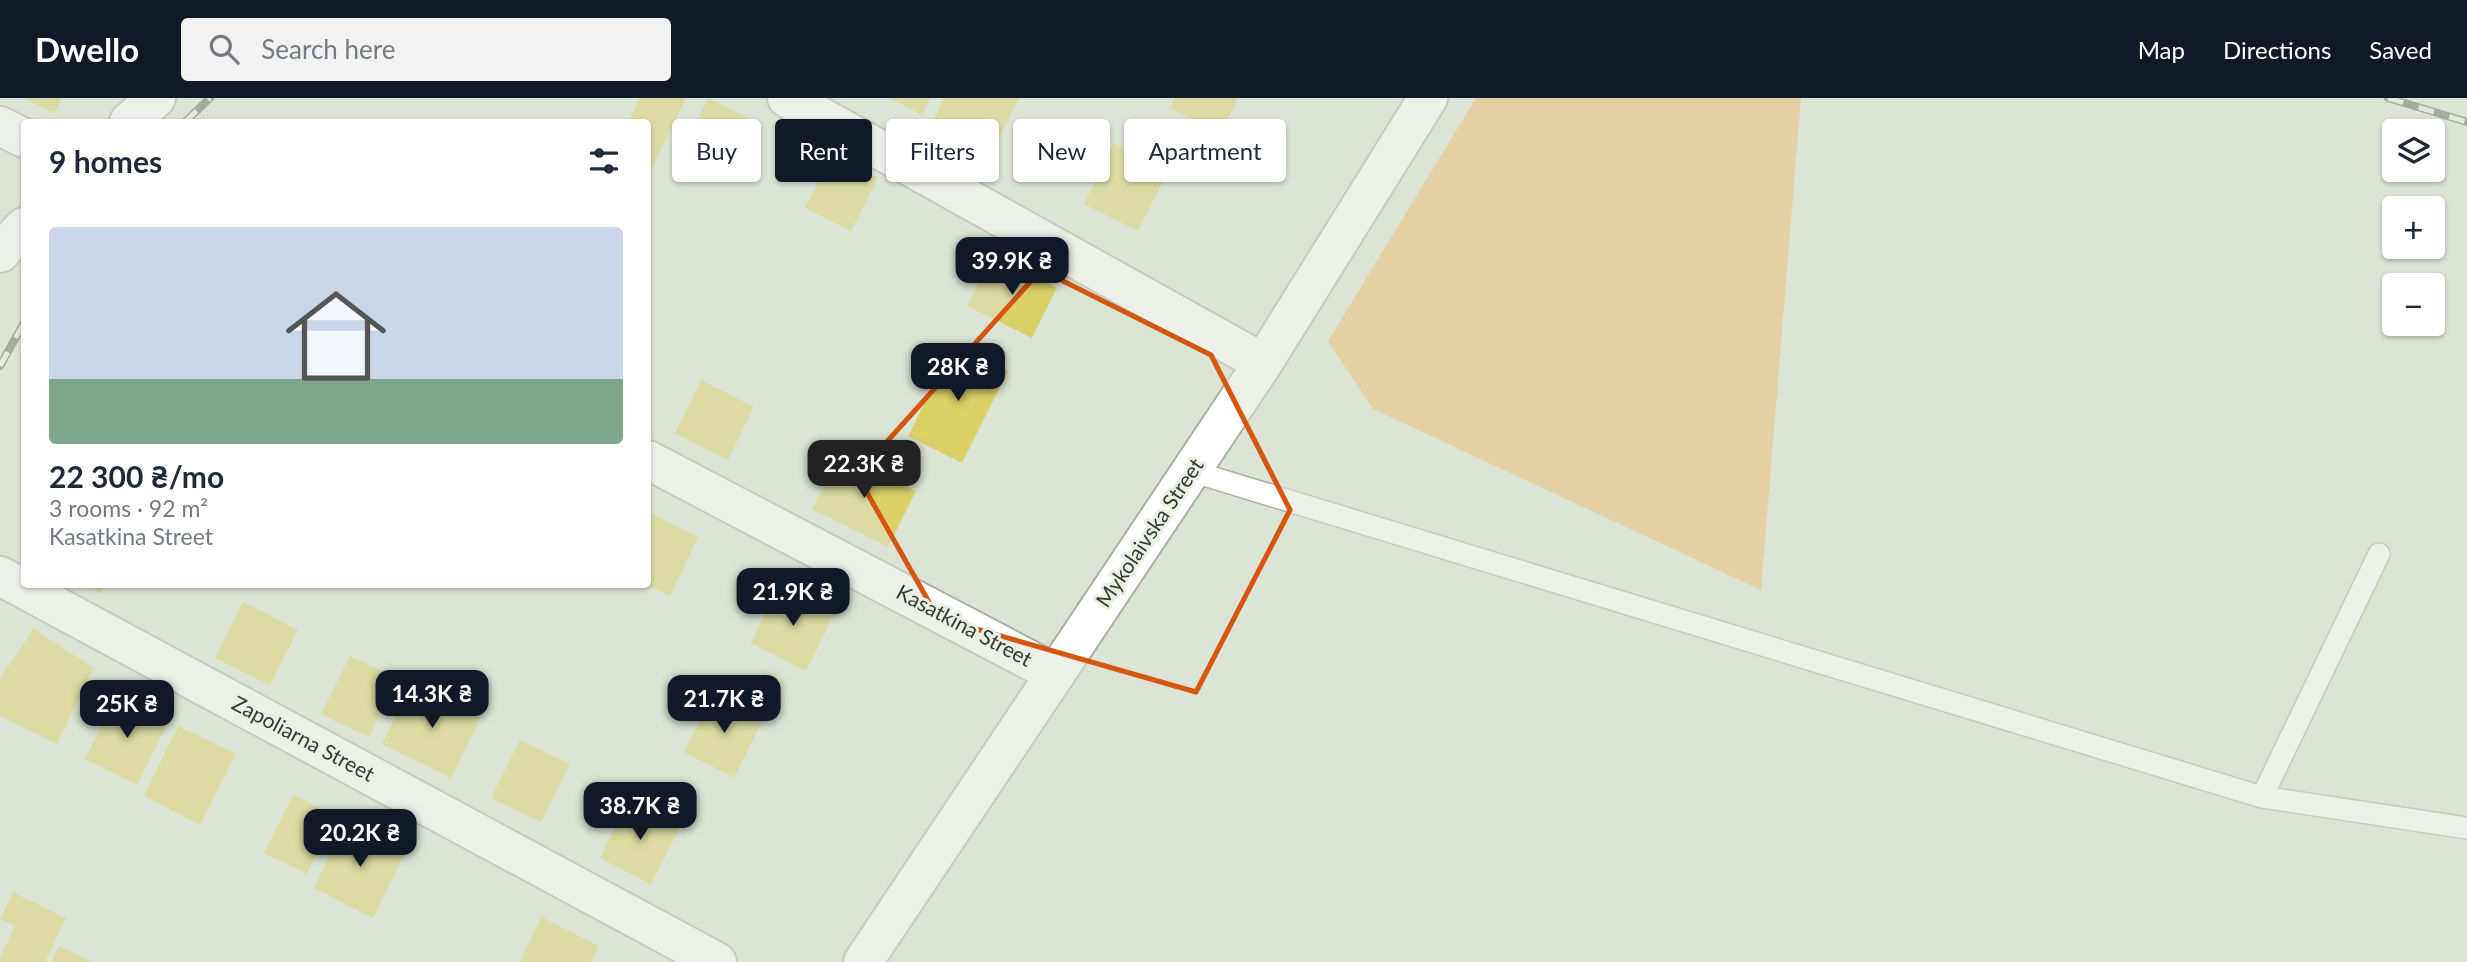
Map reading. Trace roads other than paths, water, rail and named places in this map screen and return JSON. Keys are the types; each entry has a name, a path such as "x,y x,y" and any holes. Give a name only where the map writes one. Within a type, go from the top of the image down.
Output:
{"street":[{"path":"132,119 156,98"},
{"path":"787,98 1263,363"},
{"name":"Mykolaivska Street","path":"863,962 1263,363 1428,98"},
{"path":"0,126 21,136"},
{"path":"0,253 21,230"},
{"name":"Kasatkina Street","path":"651,462 1056,674"},
{"name":"Zapoliarna Street","path":"0,576 21,587"},
{"name":"Zapoliarna Street","path":"22,588 717,962"}],"lane":[{"path":"1191,471 2262,797 2467,828"},
{"path":"2262,797 2379,554"}],"railway":[{"path":"188,119 210,98"},
{"path":"2388,98 2467,122"},
{"path":"0,366 21,328"}]}
